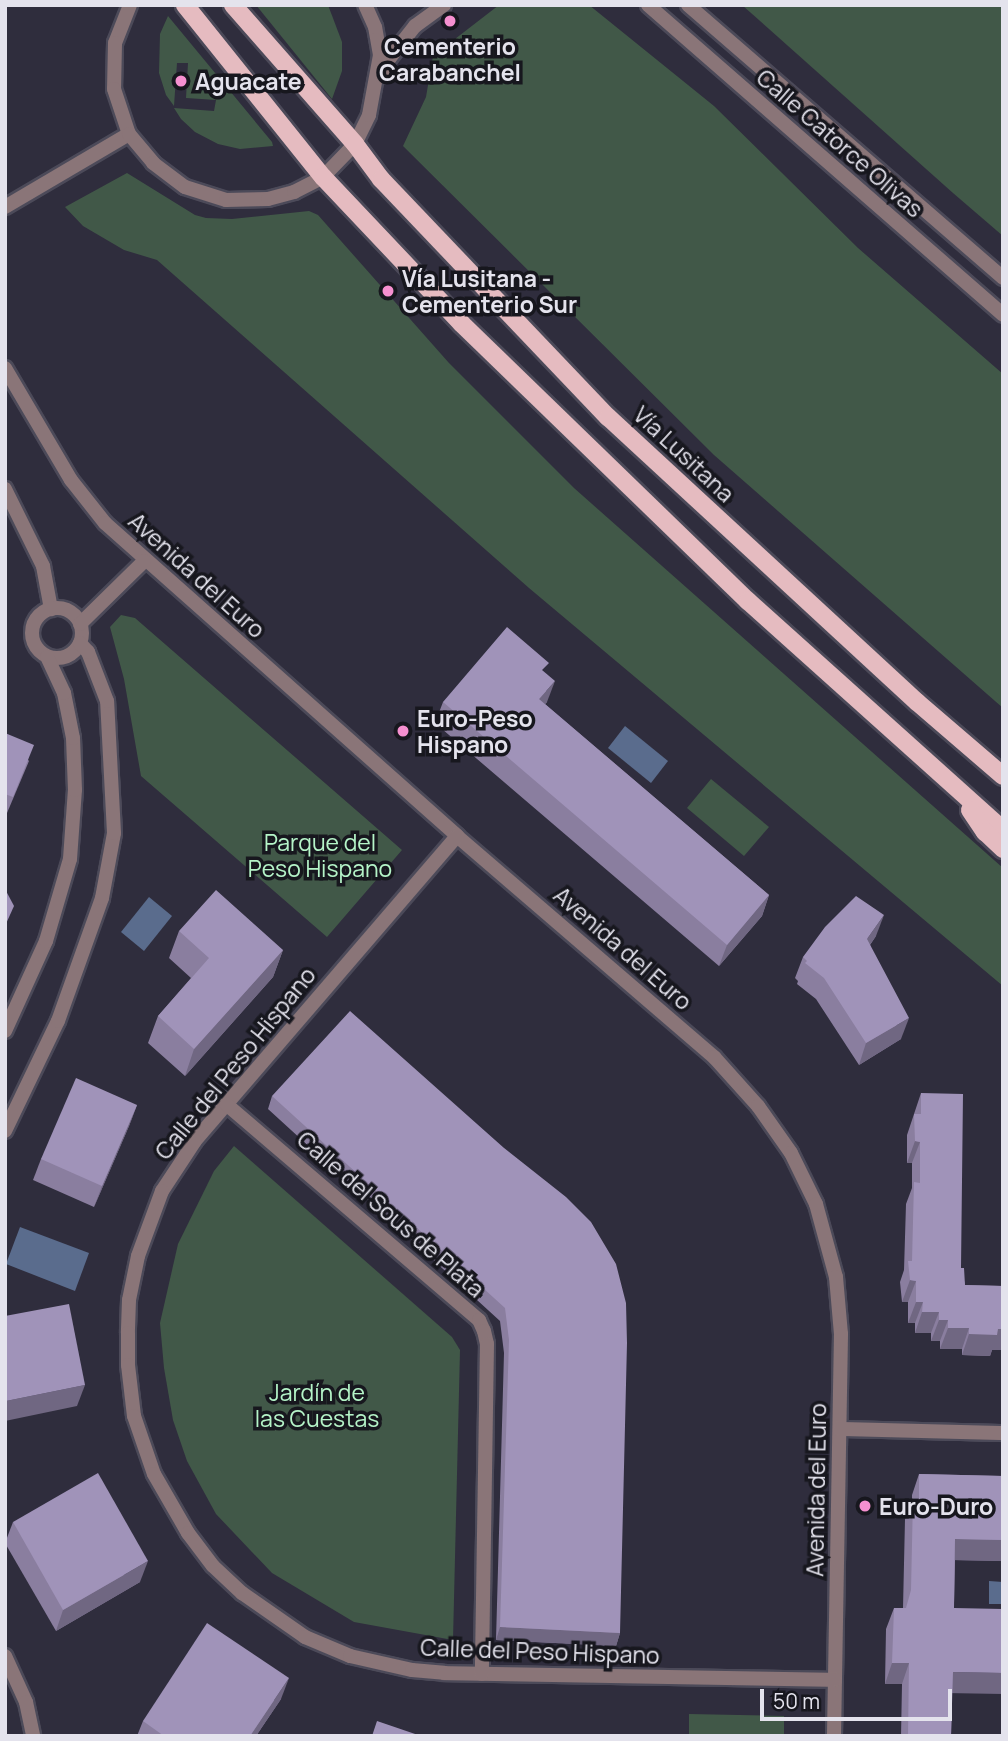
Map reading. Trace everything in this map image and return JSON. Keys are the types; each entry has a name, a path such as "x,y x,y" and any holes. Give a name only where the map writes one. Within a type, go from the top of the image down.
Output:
{"main road":[{"path":"185,5 323,177 462,324 591,452 748,601 1003,830"},
{"name":"Vía Lusitana","path":"233,5 355,144 381,179 608,418 917,702 1003,776"},
{"path":"956,790 985,832 1003,849"}],"street":[{"path":"130,5 115,43 114,89 129,134 153,163 185,187 226,200 268,199 294,192 323,177 355,144 369,115 380,55 375,27 365,5"},
{"path":"377,83 389,59 415,26 444,5"},
{"name":"Calle Catorce Olivas","path":"648,5 1003,315"},
{"name":"Calle Catorce Olivas","path":"688,5 1003,278"},
{"path":"5,207 129,134"},
{"name":"Avenida del Euro","path":"5,368 71,480 104,523 457,836 714,1057 758,1105 791,1153 816,1204 836,1277 841,1334 834,1736"},
{"path":"5,489 43,566 51,609"},
{"path":"80,624 144,561"},
{"path":"5,1031 46,941 70,859 75,790 72,738 64,693 47,657 33,643 32,633 39,615 51,609 66,610 80,624 80,643 88,652 107,701 114,833 102,898 58,1021 5,1131"},
{"path":"47,657 66,657 80,643"},
{"name":"Calle del Peso Hispano","path":"457,836 195,1141 162,1191 138,1256 129,1300 128,1365 134,1416 154,1474 188,1533 214,1566 251,1600 305,1637 351,1656 391,1666 444,1673 835,1680"},
{"name":"Calle del Sous de Plata","path":"226,1104 479,1320 484,1331 488,1344 482,1674"},
{"path":"840,1429 1003,1433"},
{"path":"5,1656 26,1702 33,1736"}],"green space":[{"path":"256,5 328,5 342,42 342,71 332,99"},
{"path":"499,5 589,5 714,106 858,248 1003,374 1003,708 714,455 403,146 426,97 433,56"},
{"path":"742,5 1003,5 1003,236 953,193"},
{"path":"168,16 273,146 240,149 218,144 195,132 181,119 174,108 214,111 216,100 186,98 188,63 177,63 174,106 166,95 159,73 160,34"},
{"path":"127,173 195,215 206,218 232,219 309,211 318,215 449,363 574,488 1003,868 1003,986 529,588 157,260 124,250 83,226 65,207"},
{"name":"Parque del Peso Hispano","path":"121,615 135,618 402,850 327,937 141,776 124,679 110,627"},
{"path":"711,779 769,827 744,856 687,808"},
{"name":"Jardín de las Cuestas","path":"234,1146 452,1337 460,1350 453,1640 354,1622 272,1573 216,1514 187,1461 173,1420 160,1323 178,1244 214,1171"},
{"path":"689,1714 784,1716 784,1736 689,1736"}],"water":[{"path":"625,726 668,761 651,783 608,748"},
{"path":"149,897 172,916 144,951 121,932"},
{"path":"20,1227 89,1253 75,1291 6,1264"},
{"path":"989,1581 1003,1582 1003,1604 989,1604"}],"building":[{"path":"507,627 549,663 542,670 555,681 539,699 769,895 727,945 443,702"},
{"path":"5,733 34,745 13,797 5,794"},
{"path":"5,889 14,906 5,926"},
{"path":"216,890 283,950 194,1049 158,1016 209,958 179,931"},
{"path":"856,896 884,915 867,939 909,1018 866,1043 824,978 805,963 807,961 803,957 825,927"},
{"path":"350,1011 504,1148 566,1197 591,1222 616,1264 626,1303 627,1343 620,1633 500,1627 509,1340 505,1308 272,1096"},
{"path":"76,1078 137,1105 102,1186 41,1159"},
{"path":"921,1093 963,1094 961,1268 964,1268 965,1285 1003,1286 1003,1329 998,1329 997,1335 969,1334 969,1328 948,1328 948,1320 939,1320 939,1312 922,1312 923,1302 916,1302 916,1281 910,1280 908,1261 912,1261 914,1182 920,1183 920,1142 915,1141 914,1114 921,1114"},
{"path":"69,1304 85,1385 6,1401 5,1316"},
{"path":"98,1473 148,1561 63,1610 13,1522"},
{"path":"919,1474 1003,1476 1003,1540 955,1539 954,1608 1003,1609 1003,1673 953,1672 951,1736 908,1736 909,1663 892,1663 894,1608 906,1608 911,1590 913,1498 919,1498"},
{"path":"207,1623 289,1678 250,1736 164,1736 143,1721"},
{"path":"377,1721 421,1736 372,1736"}],"place":[{"name":"Cementerio Carabanchel","path":"450,21"},
{"name":"Aguacate","path":"181,81"},
{"name":"Vía Lusitana - Cementerio Sur","path":"388,291"},
{"name":"Euro-Peso Hispano","path":"403,731"},
{"name":"Euro-Duro","path":"865,1506"}]}
